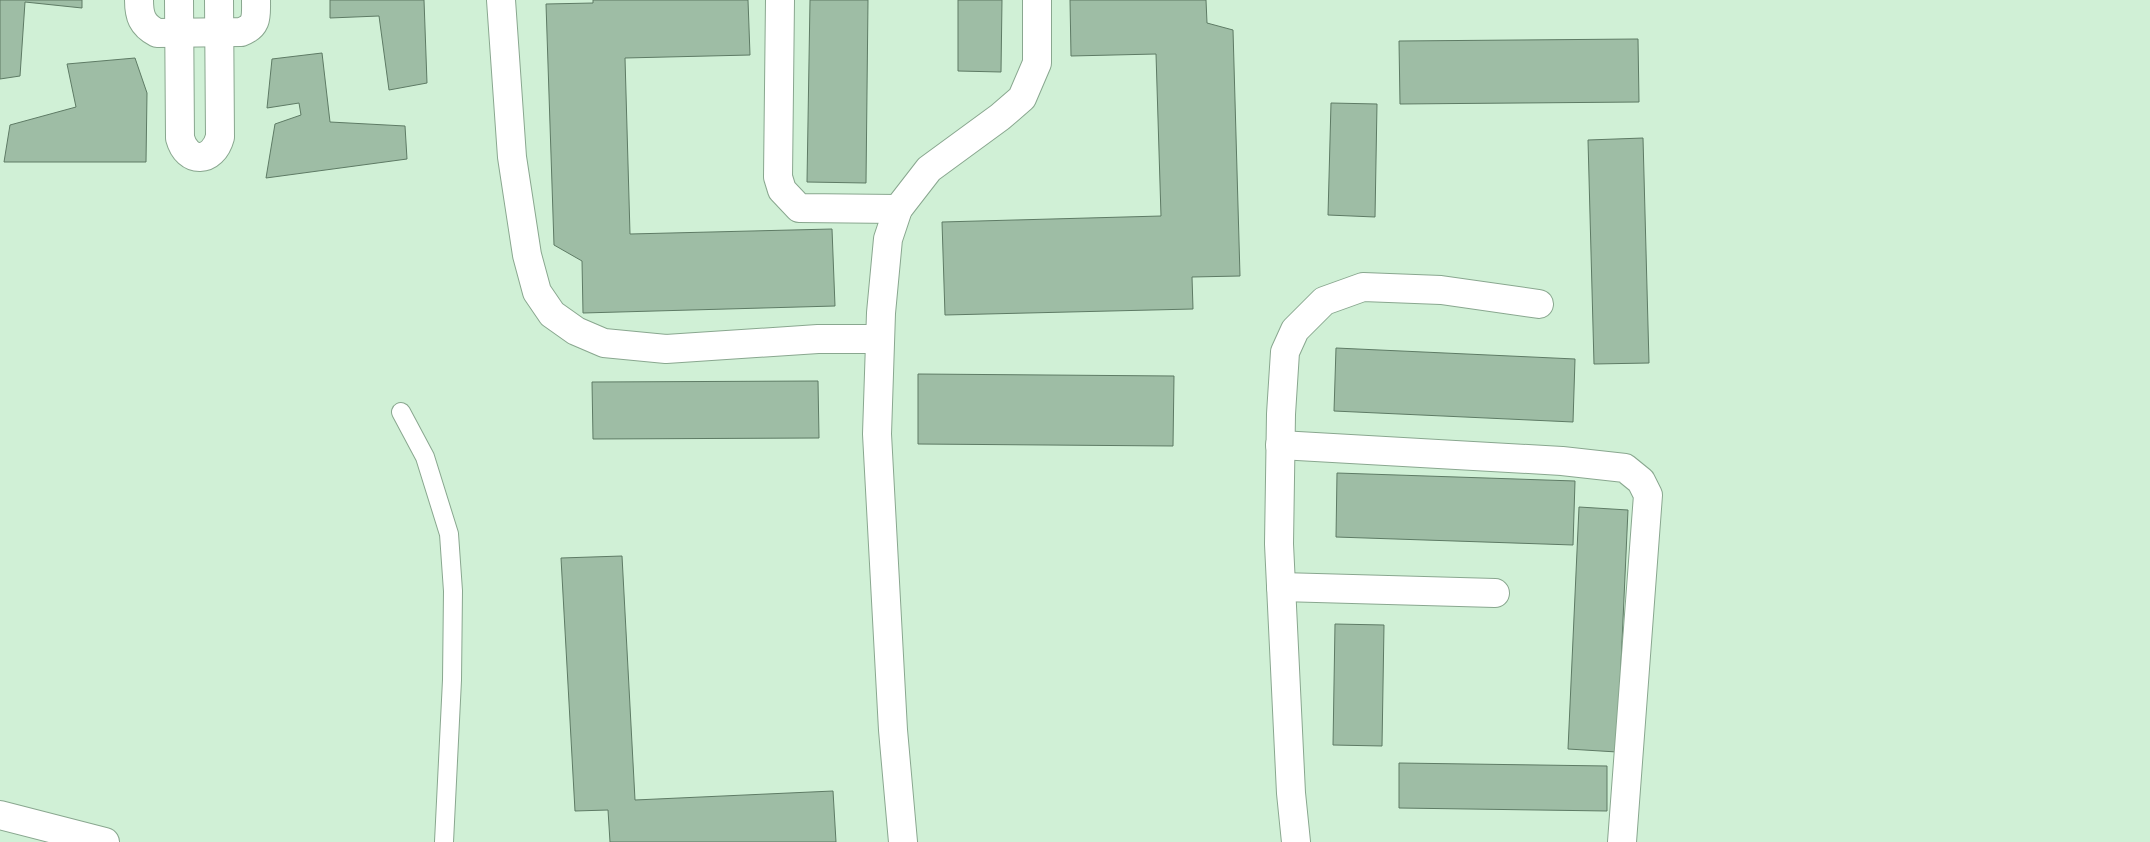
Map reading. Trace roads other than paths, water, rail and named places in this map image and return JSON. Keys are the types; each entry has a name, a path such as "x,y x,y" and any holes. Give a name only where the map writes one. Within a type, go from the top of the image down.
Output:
{"street":[{"path":"139,0 139,12 142,22 157,33 241,32 249,29 255,22 256,0"},
{"path":"179,0 180,138 182,148 190,155 200,157 210,155 217,147 220,137 219,0"},
{"path":"501,0 512,157 527,255 536,292 552,314 576,331 604,343 666,349 818,339 880,339"},
{"path":"780,0 778,177 782,190 800,208 898,209"},
{"path":"903,842 893,730 877,434 880,339 888,239 898,209 929,169 1000,117 1022,98 1037,63 1037,0"},
{"path":"1296,842 1291,792 1279,544 1280,445 1285,352 1295,330 1324,301 1362,287 1441,290 1539,304"},
{"path":"1280,445 1562,461 1625,468 1641,481 1648,495 1622,842"},
{"path":"1281,587 1495,592"},
{"path":"0,815 105,842"}],"lane":[{"path":"401,412 425,457 449,534 453,591 452,680 444,842"}]}
